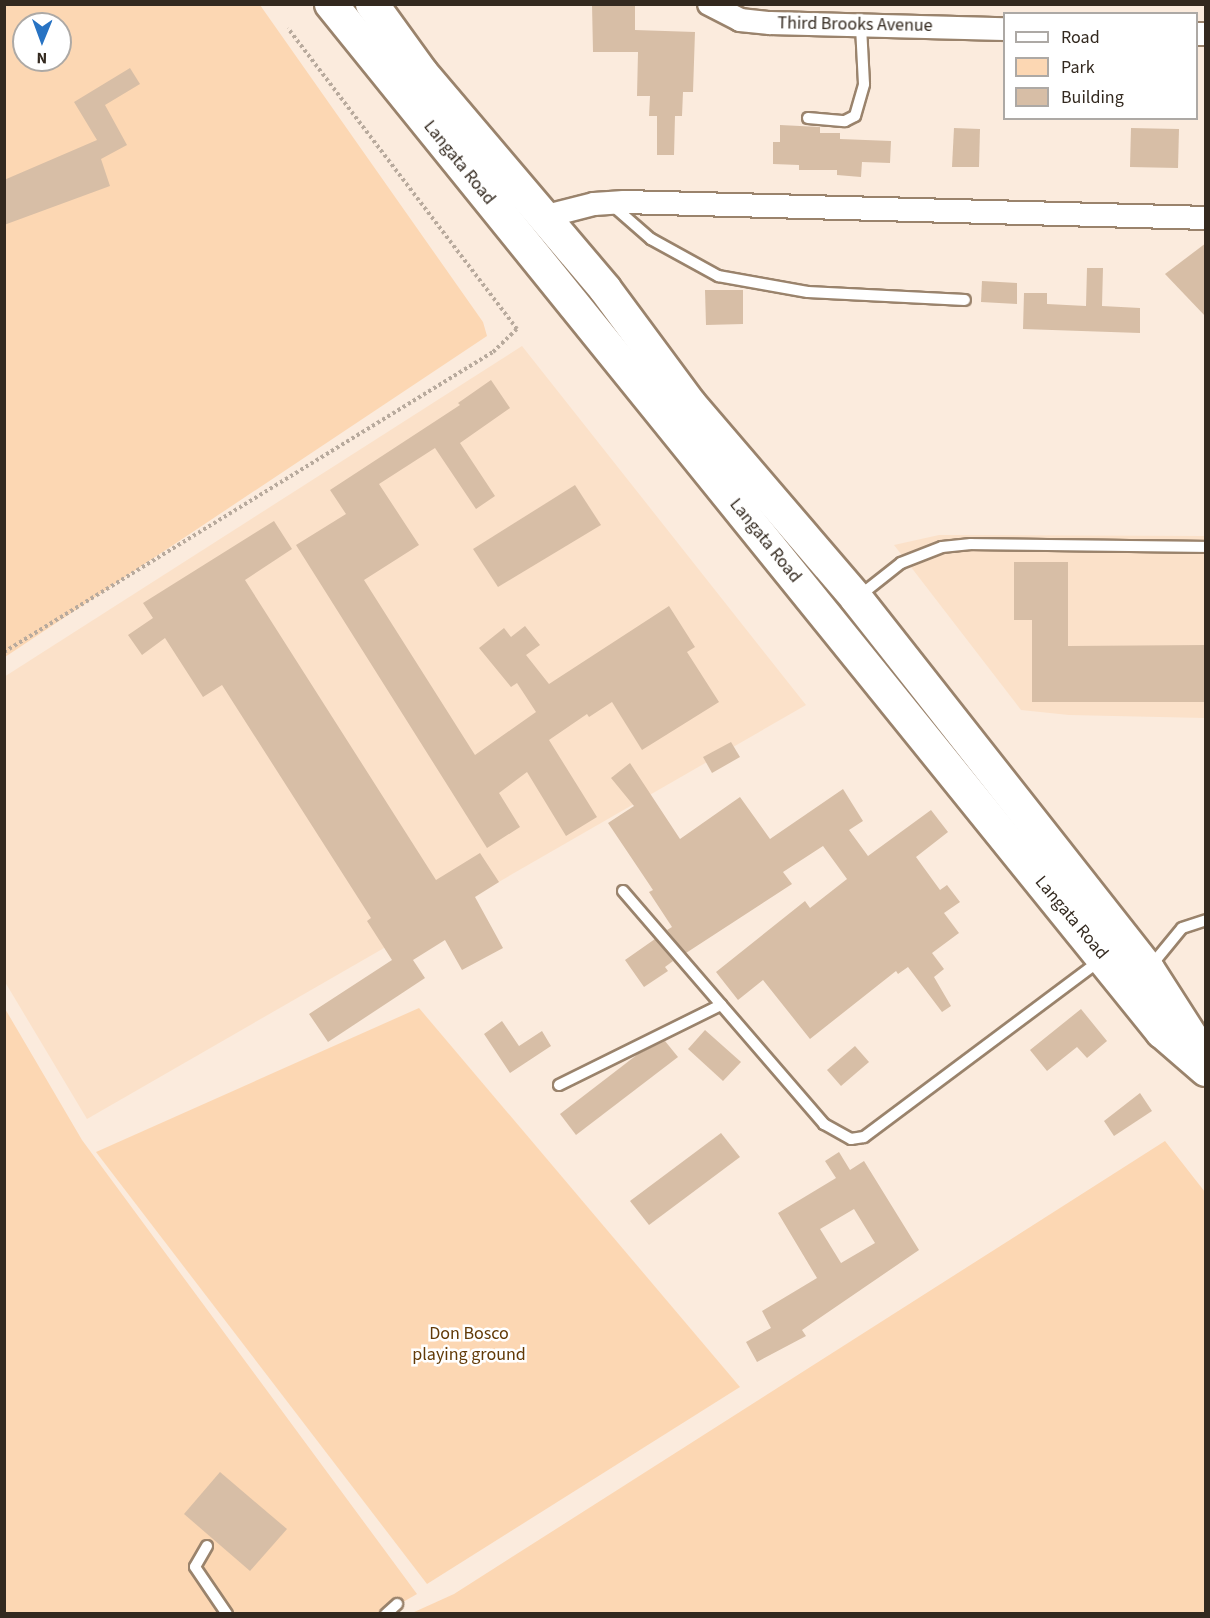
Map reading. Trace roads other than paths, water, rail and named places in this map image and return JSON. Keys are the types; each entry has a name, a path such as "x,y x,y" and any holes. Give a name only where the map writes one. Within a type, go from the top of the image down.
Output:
{"main road":[{"name":"Langata Road","path":"331,4 1162,1032 1206,1070"},
{"name":"Langata Road","path":"372,4 422,73 605,289 690,404 856,598 1148,969 1206,1059"}],"street":[{"name":"Third Brooks Avenue","path":"709,4 740,20 861,26 1003,29"},
{"path":"543,217 610,203 1206,218"}],"lane":[{"path":"808,118 845,121 855,116 864,84 861,26"},
{"path":"610,203 651,240 718,276 808,292 965,300"},
{"path":"856,598 901,563 942,547 971,544 1206,547"},
{"path":"623,891 824,1124 851,1139 864,1137 1104,958"},
{"path":"1148,969 1182,928 1206,920"},
{"path":"559,1085 721,1005"},
{"path":"207,1546 195,1567 227,1614"},
{"path":"386,1614 397,1604"}],"park label":[{"name":"Don Bosco playing ground","path":"469,1345"}]}
